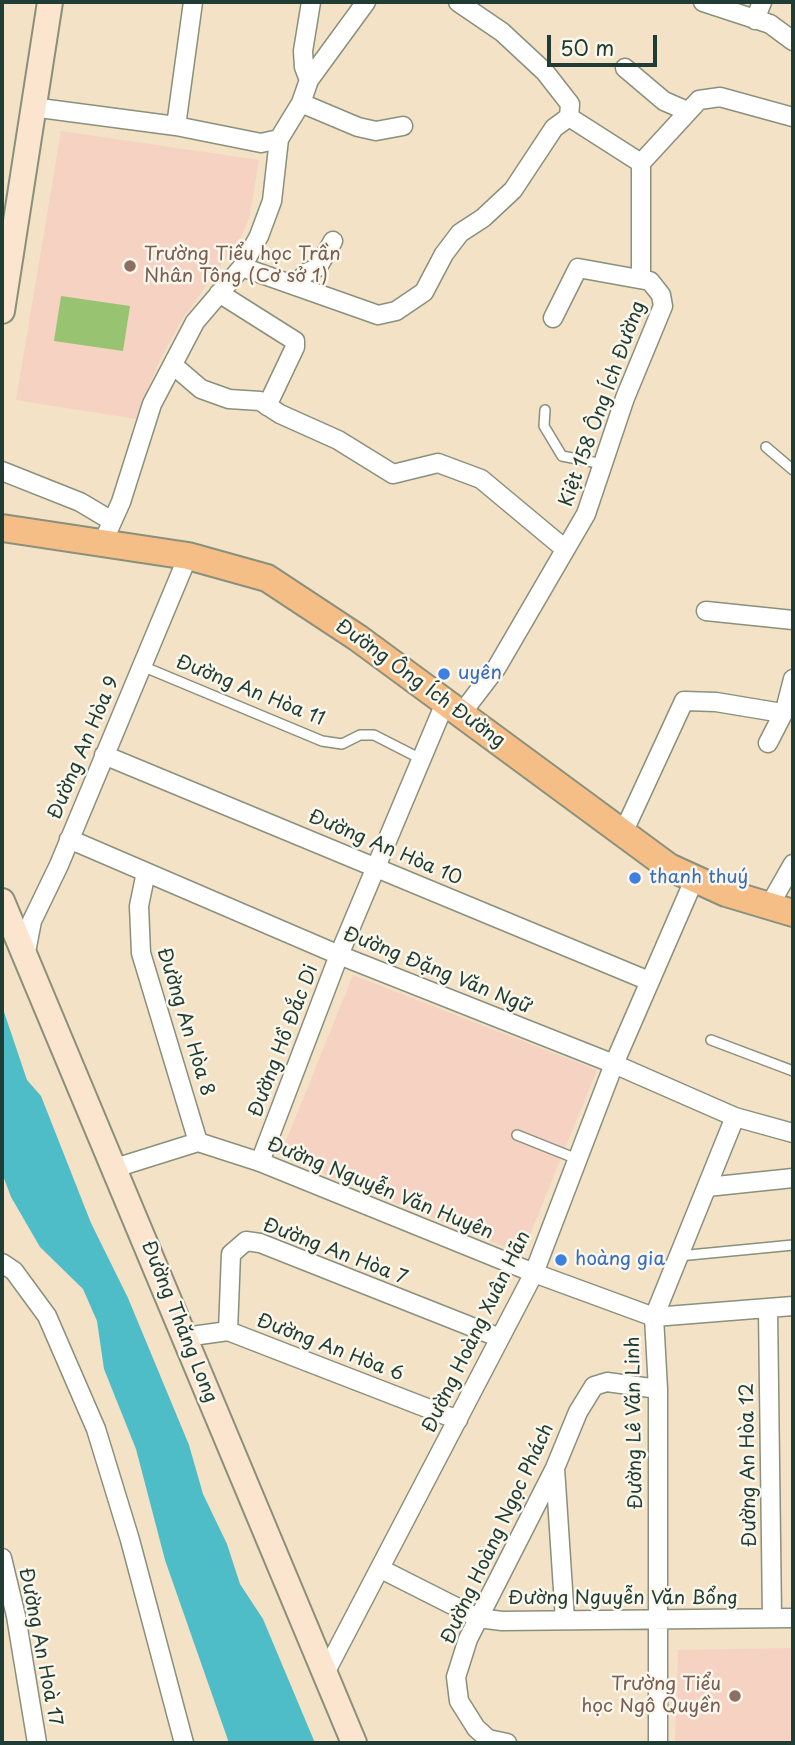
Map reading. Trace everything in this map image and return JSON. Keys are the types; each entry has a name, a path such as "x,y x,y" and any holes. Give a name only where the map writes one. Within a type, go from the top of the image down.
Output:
{"main road":[{"name":"Đường Ông Ích Đường","path":"9,529 108,532 267,578 304,600 623,833 694,880 781,910"}],"street":[{"path":"2,312 50,2"},
{"path":"176,125 193,2"},
{"path":"309,80 304,67 303,51 311,2"},
{"path":"2,471 80,502 108,532 152,404 195,323 242,267 259,236 272,201 279,139 301,103 309,80 366,2"},
{"path":"242,267 378,315 396,311 424,292 444,254 460,233 483,218 513,190 554,128 569,117 570,104 545,72 502,32 458,2"},
{"path":"704,2 770,24 793,41"},
{"path":"755,20 762,2"},
{"path":"625,68 664,101 687,111"},
{"path":"569,117 640,163 699,100 720,97 793,117"},
{"path":"301,103 358,127 376,131 403,126"},
{"path":"32,107 176,125 261,143 279,139"},
{"name":"Kiệt 158 Ông Ích Đường","path":"640,163 641,278"},
{"path":"295,286 306,272 318,267 333,241"},
{"name":"Kiệt 158 Ông Ích Đường","path":"453,708 504,656 586,514 625,398 663,306 650,281 598,274 578,268 553,318"},
{"path":"219,293 295,341 295,347 267,406"},
{"name":"Kiệt 158 Ông Ích Đường","path":"173,365 201,389 229,399 260,401 338,440 393,474 438,463 481,479 565,549"},
{"name":"Đường An Hòa 9","path":"25,957 32,921 188,556"},
{"path":"706,611 793,620"},
{"path":"768,743 782,713 793,679"},
{"path":"623,833 681,703 687,700 716,702 782,713"},
{"name":"Đường Hồ Đắc Di","path":"260,1162 340,955 421,759 453,708"},
{"name":"Đường An Hòa 10","path":"104,755 649,981"},
{"name":"Đường Đặng Văn Ngữ","path":"69,839 340,955 614,1064 735,1117 793,1133"},
{"path":"781,910 793,864"},
{"name":"Đường An Hòa 8","path":"146,872 139,906 138,933 141,953 198,1142"},
{"name":"Đường Hoàng Xuân Hãn","path":"324,1675 534,1273 614,1064 694,880"},
{"name":"Đường Thăng Long","path":"2,901 354,1743"},
{"name":"Đường Lê Văn Linh","path":"658,1743 658,1389 654,1317 735,1117"},
{"path":"115,1168 198,1142"},
{"name":"Đường Nguyễn Văn Huyên","path":"198,1142 260,1162 534,1273 654,1317 793,1306"},
{"path":"707,1187 793,1178"},
{"name":"Đường An Hòa 7","path":"228,1331 231,1254 246,1241 260,1243 500,1338"},
{"path":"2,1263 13,1271 47,1316 96,1429 130,1540 184,1743"},
{"name":"Đường An Hòa 12","path":"768,1310 772,1618"},
{"name":"Đường An Hòa 6","path":"185,1337 228,1331 458,1420"},
{"name":"Đường Hoàng Ngọc Phách","path":"507,1743 488,1739 476,1727 460,1700 456,1677 478,1618 555,1468 578,1412 593,1386 607,1382 658,1389"},
{"path":"555,1468 565,1620"},
{"name":"Đường An Hoà 17","path":"2,1558 16,1616 37,1743"},
{"name":"Đường Nguyễn Văn Bổng","path":"381,1569 478,1618 502,1621 659,1622 793,1618"}],"lane":[{"path":"545,410 544,426 562,456 603,464"},
{"path":"766,447 793,470"},
{"name":"Đường An Hòa 11","path":"142,666 322,741 342,744 360,736 374,735 421,759"},
{"path":"710,1040 793,1071"},
{"path":"517,1135 577,1159"},
{"path":"679,1256 793,1245"}],"shaded area":[{"name":"Trường Tiểu học Trần Nhân Tông (Cơ sở 1)","path":"61,131 259,160 250,215 242,236 181,321 157,366 136,419 16,400"},
{"path":"353,975 597,1070 522,1254 280,1156"},
{"name":"Trường Tiểu học Ngô Quyền","path":"793,1648 793,1743 675,1743 678,1650"}],"green space":[{"path":"61,296 130,306 123,351 54,341"}],"water":[{"path":"2,1006 27,1080 41,1096 91,1223 128,1298 189,1445 203,1494 227,1544 240,1584 263,1619 315,1743 229,1743 165,1560 136,1449 104,1369 97,1321 83,1289 40,1247 11,1197 2,1173"}],"place":[{"name":"Trường Tiểu học Trần Nhân Tông (Cơ sở 1)","path":"130,266"},
{"name":"uyên","path":"444,674"},
{"name":"thanh thuý","path":"635,878"},
{"name":"hoàng gia","path":"561,1260"},
{"name":"Trường Tiểu học Ngô Quyền","path":"735,1696"}]}
